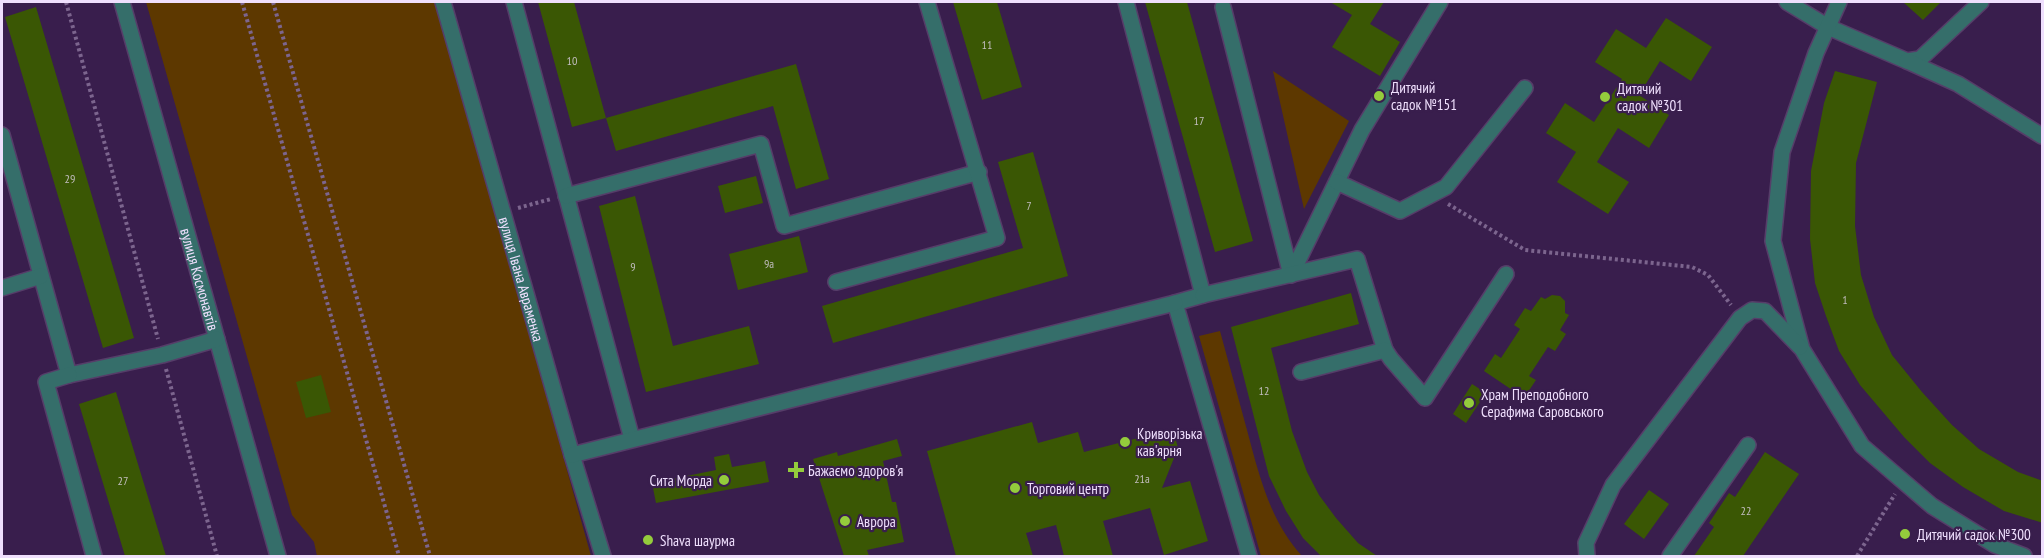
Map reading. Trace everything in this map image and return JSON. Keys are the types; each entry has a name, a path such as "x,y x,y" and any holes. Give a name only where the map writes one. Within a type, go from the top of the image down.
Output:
{"street":[{"name":"вулиця Космонавтів","path":"122,2 278,556"},
{"name":"вулиця Івана Авраменка","path":"443,2 603,556"},
{"path":"514,2 632,439"},
{"path":"836,282 997,238 927,2"},
{"path":"1126,2 1203,295"},
{"path":"1291,275 1362,130 1440,2"},
{"path":"1787,2 1828,27 1958,84 2043,136"},
{"path":"1802,349 1773,241 1782,152 1816,54 1839,2"},
{"path":"1907,61 1920,59 1981,2"},
{"path":"1223,7 1291,275"},
{"path":"1337,182 1400,211 1446,187 1525,88"},
{"path":"2,135 69,375"},
{"path":"566,196 761,144 784,226 979,172"},
{"path":"572,455 1203,295 1357,259 1385,350 1425,398 1506,274"},
{"path":"2,288 41,276"},
{"path":"1175,303 1249,556"},
{"path":"1587,556 1586,543 1613,485 1740,318 1752,310 1766,311 1802,349 1862,446 1932,506 1986,540 2024,556"},
{"path":"94,556 46,382 217,339"},
{"path":"1301,372 1385,350"},
{"path":"1670,556 1748,445"}],"path":[{"path":"66,2 218,556"},
{"path":"242,2 399,556"},
{"path":"273,2 430,556"},
{"path":"1431,194 1525,250 1692,267 1708,275 1740,318"},
{"path":"503,212 566,196"},
{"path":"1857,556 1903,481"}],"shaded area":[{"path":"146,2 436,2 591,556 317,556 314,542 292,515"},
{"path":"1273,71 1349,121 1304,209"},
{"path":"1220,331 1267,497 1282,528 1302,556 1261,556 1199,336"}],"building":[{"path":"538,2 574,2 606,118 572,127"},
{"path":"953,2 997,2 1022,87 982,100"},
{"path":"1145,2 1187,2 1253,241 1215,252"},
{"path":"1330,2 1384,2 1370,24 1400,42 1380,76 1332,47 1352,15"},
{"path":"1903,2 1941,2 1923,20"},
{"path":"36,7 134,338 103,348 5,17"},
{"path":"1666,18 1712,47 1691,81 1660,61 1639,95 1669,115 1649,148 1618,128 1597,162 1629,182 1608,214 1557,182 1576,152 1546,133 1565,103 1594,122 1622,79 1595,62 1616,29 1646,48"},
{"path":"796,64 829,179 796,189 773,106 616,151 606,118"},
{"path":"1835,71 1877,82 1856,163 1855,226 1861,275 1874,317 1892,355 1952,425 1979,449 2018,472 2043,481 2043,523 2004,511 1963,487 1930,463 1904,437 1860,385 1839,351 1815,283 1810,239 1811,171 1824,103"},
{"path":"1033,152 1068,276 833,343 822,306 1023,248 998,162"},
{"path":"756,176 763,203 725,213 718,186"},
{"path":"635,196 673,346 749,326 759,364 646,392 599,206"},
{"path":"799,236 808,272 738,290 729,254"},
{"path":"1351,293 1359,324 1271,348 1292,431 1307,472 1319,495 1336,518 1358,543 1377,556 1321,556 1303,538 1286,511 1269,476 1231,327"},
{"path":"1552,295 1560,296 1565,301 1565,313 1569,315 1560,330 1566,334 1555,351 1548,347 1529,376 1536,380 1524,398 1484,371 1495,354 1501,358 1520,329 1514,325 1525,308 1531,311 1541,297 1545,299"},
{"path":"321,375 331,412 306,418 296,382"},
{"name":"Храм Преподобного Серафима Саровського","path":"1472,384 1486,393 1466,423 1453,414"},
{"path":"116,392 166,556 125,556 79,404"},
{"name":"Торговий центр","path":"1032,422 1038,443 1078,432 1084,452 1173,429 1178,448 1162,488 1190,481 1208,541 1164,555 1150,508 1103,521 1113,556 1064,556 1056,525 1026,533 1033,556 956,556 927,451"},
{"path":"897,439 902,456 883,461 892,502 896,502 904,542 867,550 869,556 844,556 813,459 837,452 838,456"},
{"path":"1765,452 1799,474 1743,556 1694,556 1714,527 1709,523 1729,493 1735,497"},
{"path":"729,454 732,467 765,461 769,482 656,503 652,483 716,470 714,457"},
{"path":"1649,490 1669,504 1644,539 1624,524"}],"place":[{"name":"Дитячий садок №151","path":"1379,96"},
{"name":"Дитячий садок №301","path":"1605,97"},
{"name":"Храм Преподобного Серафима Саровського","path":"1469,403"},
{"name":"Криворізька кав'ярня","path":"1125,442"},
{"name":"Бажаємо здоров'я","path":"796,470"},
{"name":"Сита Морда","path":"724,480"},
{"name":"Торговий центр","path":"1015,488"},
{"name":"Аврора","path":"845,521"},
{"name":"Дитячий садок №300","path":"1905,534"},
{"name":"Shava шаурма","path":"648,540"}]}
